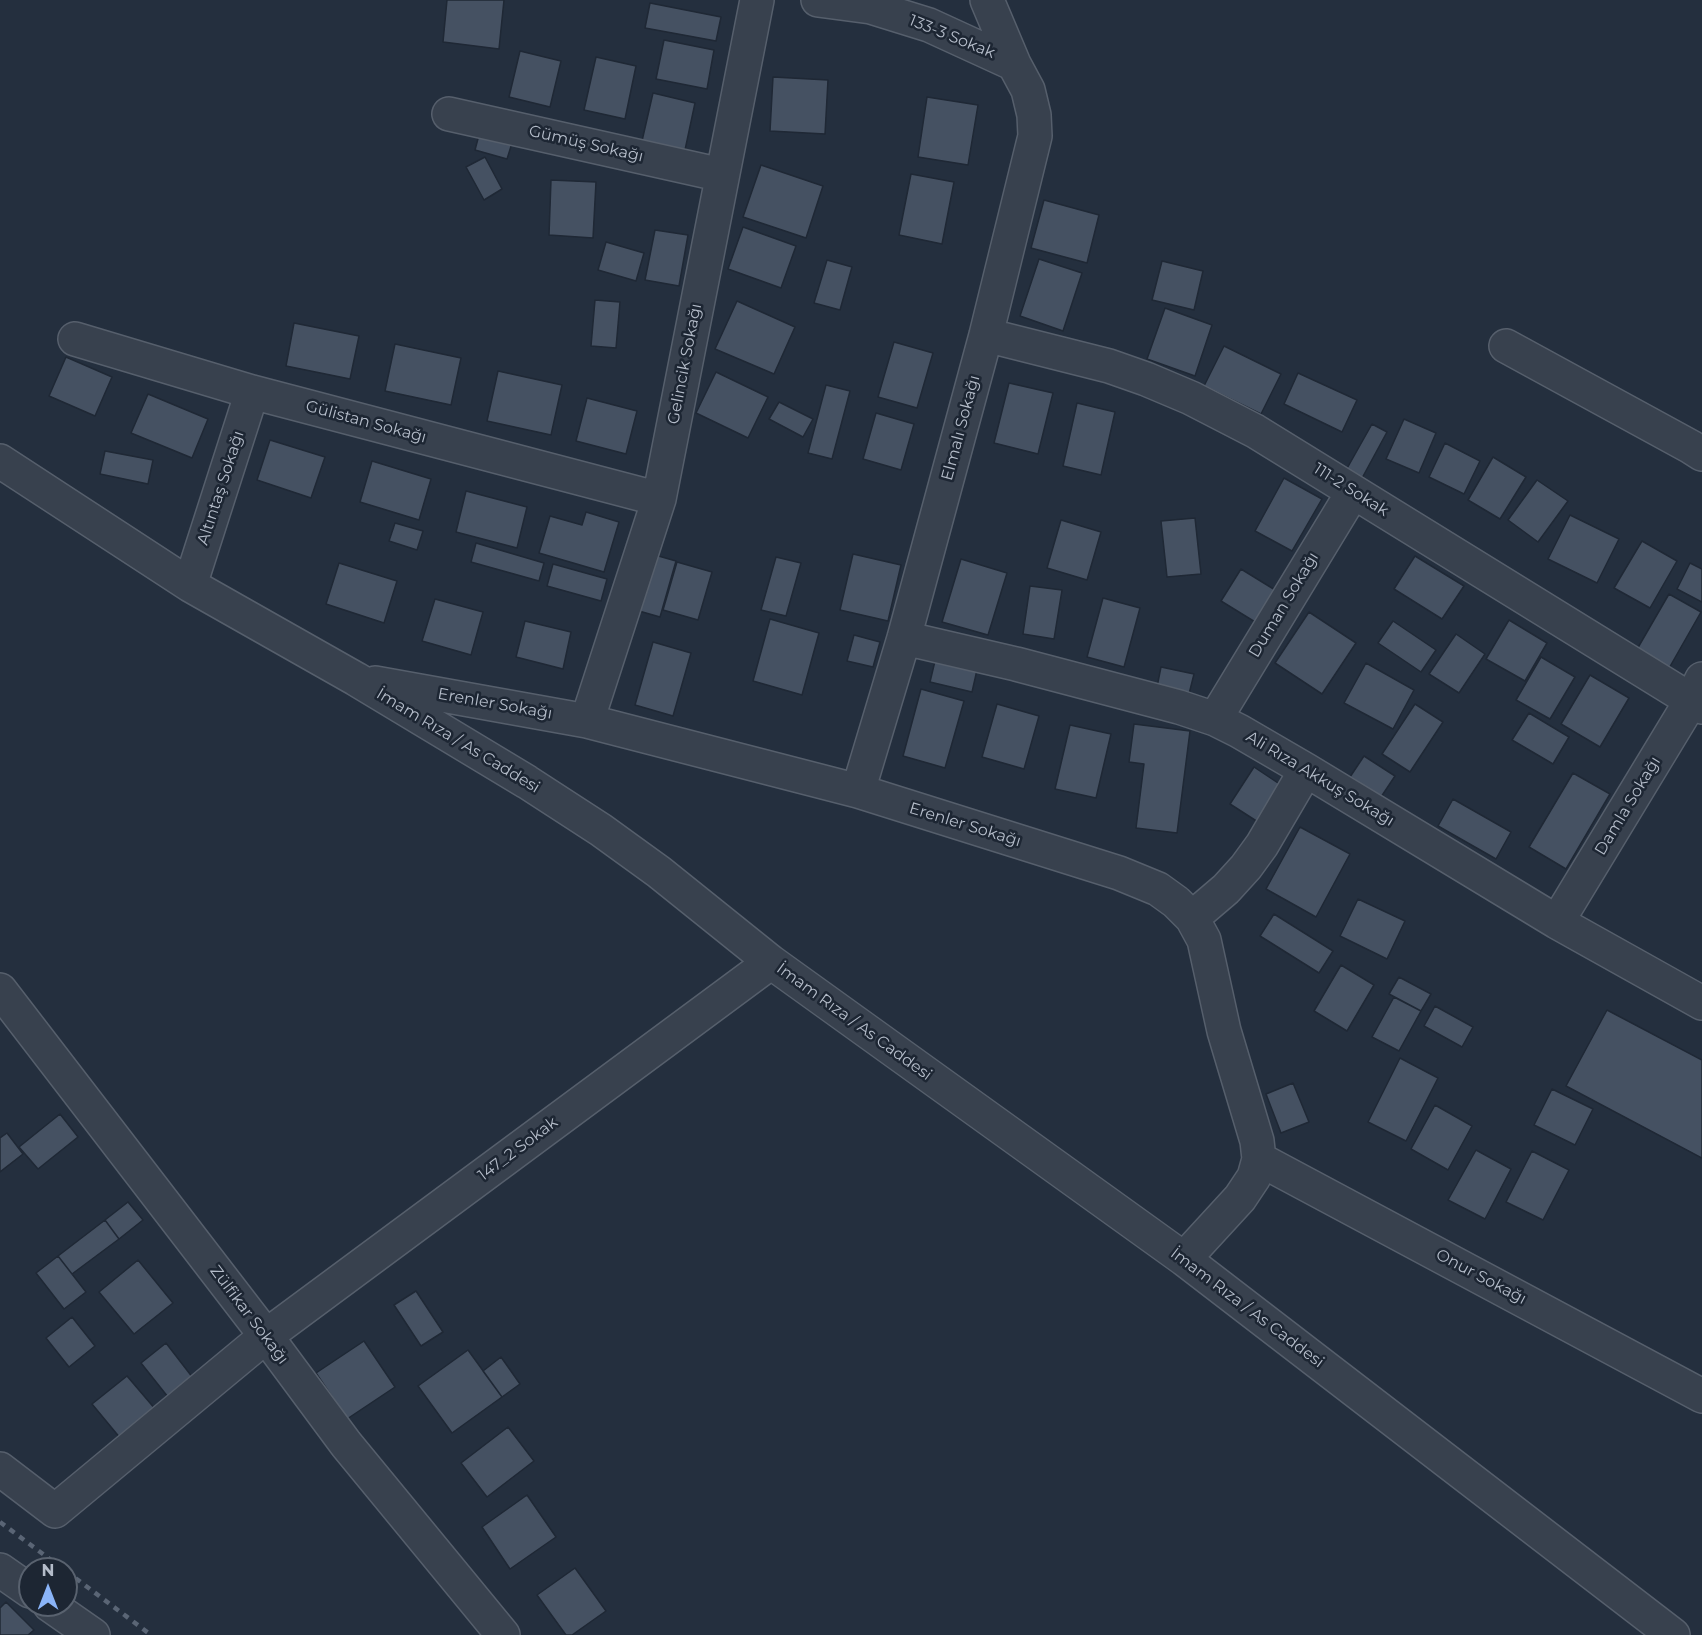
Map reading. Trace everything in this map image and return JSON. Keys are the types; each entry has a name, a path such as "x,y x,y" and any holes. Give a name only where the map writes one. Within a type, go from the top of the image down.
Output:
{"street":[{"name":"Gelincik Sokağı","path":"587,721 659,498 757,0"},
{"name":"133-3 Sokak","path":"818,0 872,7 929,25 1014,64"},
{"name":"Elmalı Sokağı","path":"858,791 904,638 986,335 1035,136 1034,115 1028,90 1014,64 987,0"},
{"name":"Gümüş Sokağı","path":"449,114 722,175"},
{"name":"111-2 Sokak","path":"986,335 1109,366 1182,394 1255,431 1353,492 1699,695"},
{"name":"Gülistan Sokağı","path":"75,339 252,392 659,498"},
{"path":"1506,346 1702,454"},
{"name":"Altıntaş Sokağı","path":"190,585 252,392"},
{"name":"İmam Rıza / As Caddesi","path":"0,461 190,585 356,679 527,782 601,830 659,872 771,962 1184,1260 1673,1635"},
{"name":"Duman Sokağı","path":"1215,719 1353,492"},
{"name":"Ali Rıza Akkuş Sokağı","path":"904,638 1016,664 1179,707 1215,719 1306,770 1557,921 1702,1003"},
{"name":"Erenler Sokağı","path":"356,679 587,721 858,791 1119,873 1158,889 1192,918 1204,940 1224,1031 1257,1141 1259,1160"},
{"name":"Damla Sokağı","path":"1557,921 1699,695"},
{"path":"1192,918 1226,889 1246,867 1306,770"},
{"name":"147_2 Sokak","path":"0,1469 55,1511 266,1336 771,962"},
{"name":"Zülfikar Sokağı","path":"0,990 266,1336 346,1444 503,1635"},
{"path":"1184,1260 1240,1198 1254,1177 1259,1160"},
{"name":"Onur Sokağı","path":"1259,1160 1702,1396"},
{"path":"0,1570 18,1583"},
{"path":"67,1617 93,1635"}],"building":[{"path":"447,0 504,0 499,49 443,42"},
{"path":"650,3 721,17 716,41 645,28"},
{"path":"664,40 714,50 707,89 656,79"},
{"path":"520,51 561,61 550,107 509,97"},
{"path":"596,57 636,66 625,119 584,110"},
{"path":"773,77 828,80 825,134 770,131"},
{"path":"653,93 695,103 685,150 642,141"},
{"path":"927,97 978,105 968,165 918,157"},
{"path":"480,131 513,140 507,159 475,150"},
{"path":"485,157 502,189 484,200 466,167"},
{"path":"761,165 823,186 806,238 743,217"},
{"path":"911,174 954,182 942,244 899,235"},
{"path":"551,180 596,182 593,238 549,235"},
{"path":"1044,200 1099,215 1087,263 1031,248"},
{"path":"743,227 796,246 781,288 728,269"},
{"path":"655,230 688,235 679,286 645,280"},
{"path":"606,242 644,253 636,281 598,270"},
{"path":"1039,259 1082,273 1063,331 1020,316"},
{"path":"827,260 852,267 840,310 814,303"},
{"path":"1162,261 1203,271 1194,310 1152,300"},
{"path":"595,300 620,302 616,348 591,346"},
{"path":"737,301 795,327 774,374 715,349"},
{"path":"1165,308 1212,325 1195,376 1147,359"},
{"path":"294,323 359,336 350,379 286,366"},
{"path":"894,342 933,353 917,408 878,397"},
{"path":"395,344 461,358 451,405 385,391"},
{"path":"1224,346 1281,374 1261,414 1204,386"},
{"path":"66,357 112,377 95,416 49,396"},
{"path":"498,371 562,385 551,435 487,421"},
{"path":"716,372 768,397 748,438 696,413"},
{"path":"1298,373 1357,400 1342,432 1284,404"},
{"path":"1009,383 1053,393 1038,454 994,443"},
{"path":"826,385 850,391 832,459 808,453"},
{"path":"148,394 208,419 192,458 131,433"},
{"path":"587,398 637,411 626,454 576,441"},
{"path":"779,402 813,419 803,437 769,419"},
{"path":"1077,403 1115,412 1101,475 1063,466"},
{"path":"876,413 914,424 901,470 863,459"},
{"path":"1404,419 1436,433 1419,473 1386,459"},
{"path":"1372,424 1387,432 1361,480 1345,472"},
{"path":"270,440 325,457 311,498 257,480"},
{"path":"1445,443 1480,461 1464,494 1429,477"},
{"path":"105,451 153,460 148,484 100,474"},
{"path":"1493,457 1526,477 1500,519 1468,500"},
{"path":"372,461 431,479 419,520 360,502"},
{"path":"1284,478 1322,499 1292,551 1255,531"},
{"path":"1537,480 1568,501 1538,542 1508,520"},
{"path":"466,491 527,507 517,548 456,532"},
{"path":"586,512 619,522 604,572 539,553 550,516 582,525"},
{"path":"1570,515 1619,539 1597,583 1548,559"},
{"path":"1195,518 1201,574 1167,577 1161,521"},
{"path":"1061,520 1101,532 1087,580 1047,568"},
{"path":"395,523 423,531 417,550 389,541"},
{"path":"1642,541 1677,561 1650,608 1614,588"},
{"path":"476,543 544,563 539,581 471,562"},
{"path":"853,554 901,565 888,621 840,610"},
{"path":"655,555 676,561 660,617 639,611"},
{"path":"1415,556 1464,586 1442,619 1394,589"},
{"path":"776,557 801,563 786,616 761,610"},
{"path":"961,559 1007,573 988,635 942,622"},
{"path":"677,562 712,572 698,620 663,610"},
{"path":"339,563 397,581 384,623 326,604"},
{"path":"1690,563 1702,569 1702,602 1677,589"},
{"path":"553,564 607,579 601,601 547,586"},
{"path":"1241,569 1280,593 1260,625 1221,601"},
{"path":"1030,586 1062,590 1054,639 1023,634"},
{"path":"1669,594 1701,612 1668,670 1636,651"},
{"path":"1103,598 1140,608 1124,667 1087,657"},
{"path":"435,599 483,612 471,655 422,641"},
{"path":"1309,612 1356,643 1322,694 1275,663"},
{"path":"770,619 819,633 802,695 753,681"},
{"path":"1509,620 1547,643 1525,681 1486,659"},
{"path":"525,621 571,632 563,669 516,657"},
{"path":"1393,621 1436,650 1421,672 1378,643"},
{"path":"1456,634 1485,654 1459,693 1429,674"},
{"path":"854,635 880,642 873,667 847,661"},
{"path":"653,642 691,653 673,716 635,705"},
{"path":"1541,657 1575,677 1550,719 1516,700"},
{"path":"935,661 977,670 972,692 930,682"},
{"path":"1366,663 1414,690 1393,729 1344,703"},
{"path":"1161,667 1194,674 1189,694 1157,687"},
{"path":"1590,675 1629,698 1600,747 1561,724"},
{"path":"921,689 964,701 945,768 903,756"},
{"path":"997,704 1039,716 1024,769 982,757"},
{"path":"1415,704 1443,722 1410,772 1382,754"},
{"path":"1529,713 1569,737 1553,764 1512,740"},
{"path":"1134,724 1190,731 1177,833 1136,828 1144,764 1129,762"},
{"path":"1070,725 1111,734 1096,798 1055,789"},
{"path":"1364,756 1395,776 1381,797 1350,777"},
{"path":"1254,767 1281,785 1258,822 1230,804"},
{"path":"1573,773 1610,794 1566,869 1529,847"},
{"path":"1453,799 1511,832 1496,859 1438,826"},
{"path":"1300,827 1350,854 1316,917 1266,889"},
{"path":"1358,899 1405,921 1387,959 1340,936"},
{"path":"1274,914 1333,951 1319,973 1260,936"},
{"path":"1341,965 1374,985 1347,1031 1314,1011"},
{"path":"1399,977 1431,994 1421,1011 1389,994"},
{"path":"1394,997 1421,1011 1399,1051 1372,1037"},
{"path":"1435,1006 1473,1027 1462,1047 1424,1026"},
{"path":"1607,1010 1702,1060 1702,1158 1566,1086"},
{"path":"1400,1058 1438,1078 1406,1141 1368,1122"},
{"path":"1293,1083 1309,1122 1281,1133 1266,1094"},
{"path":"1552,1089 1593,1109 1575,1145 1534,1125"},
{"path":"1435,1105 1472,1126 1448,1170 1411,1149"},
{"path":"60,1114 78,1137 38,1169 19,1147"},
{"path":"7,1133 23,1154 0,1172 0,1138"},
{"path":"1476,1150 1511,1169 1485,1219 1448,1200"},
{"path":"1532,1151 1569,1170 1543,1220 1506,1202"},
{"path":"128,1202 143,1220 119,1239 105,1220"},
{"path":"105,1220 119,1239 72,1274 58,1256"},
{"path":"58,1256 86,1292 64,1309 36,1273"},
{"path":"138,1260 173,1303 134,1334 99,1292"},
{"path":"416,1291 443,1332 421,1346 394,1305"},
{"path":"72,1317 95,1346 69,1367 46,1338"},
{"path":"364,1341 395,1387 347,1419 316,1373"},
{"path":"166,1343 193,1378 168,1397 141,1363"},
{"path":"468,1350 502,1397 452,1433 418,1386"},
{"path":"501,1357 520,1384 502,1397 483,1371"},
{"path":"127,1376 156,1410 121,1439 92,1404"},
{"path":"508,1427 534,1461 487,1497 461,1463"},
{"path":"527,1495 556,1537 510,1569 482,1527"},
{"path":"575,1568 606,1611 572,1635 566,1635 537,1595"},
{"path":"6,1602 18,1614 18,1617 21,1617 34,1630 28,1635 0,1635 0,1608"}],"railway":[{"path":"0,1522 47,1557"},
{"path":"78,1580 151,1635"}]}
